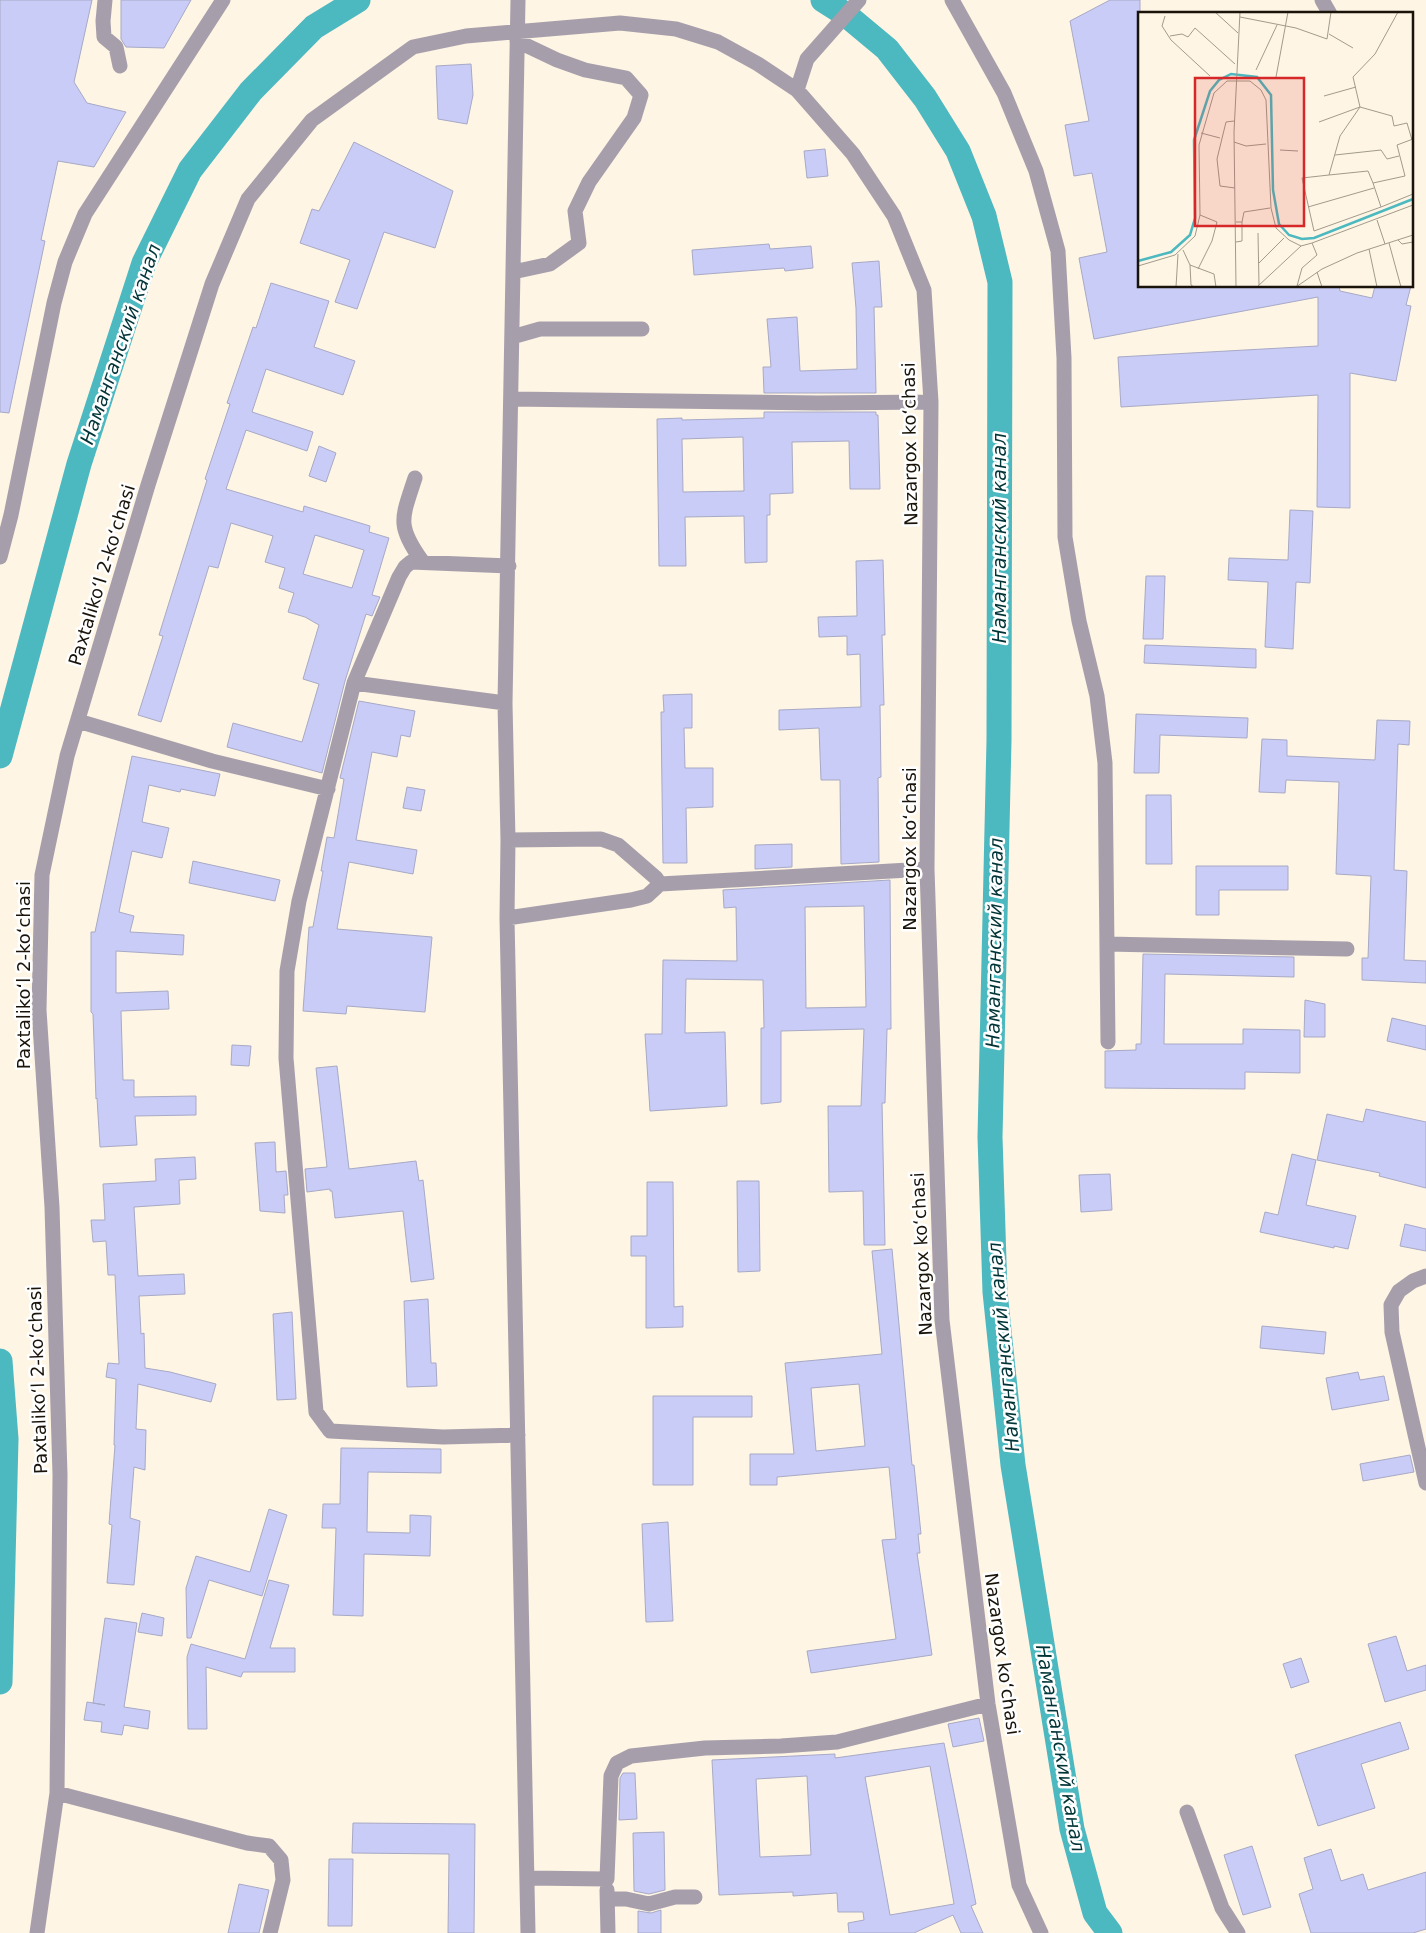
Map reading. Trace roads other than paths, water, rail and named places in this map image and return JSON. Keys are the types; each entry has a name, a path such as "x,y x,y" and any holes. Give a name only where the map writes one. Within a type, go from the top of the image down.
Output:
{"street":[{"path":"105,0 104,36 116,46 120,66"},
{"path":"0,557 11,515 54,304 65,262 85,214 223,0"},
{"path":"518,0 505,703 508,840 507,918 528,1933"},
{"path":"797,90 807,59 859,0"},
{"path":"952,0 1004,93 1036,171 1058,251 1064,358 1065,537 1079,621 1097,696 1105,763 1108,1042"},
{"path":"1322,0 1329,12"},
{"name":"Nazargox koʻchasi","path":"517,36 620,23 676,29 718,42 758,64 797,90 854,154 894,216 924,290 931,402 927,869 942,1320 988,1704 1019,1886 1041,1933"},
{"name":"Paxtalikoʻl 2-koʻchasi","path":"37,1933 57,1792 60,1475 52,1207 39,1010 42,875 67,756 148,485 212,284 248,199 312,120 413,46 466,36 517,36"},
{"path":"513,272 550,264 579,243 575,211 589,182 634,118 640,95 626,78 585,70 556,60 517,36"},
{"path":"512,337 540,329 642,329"},
{"path":"511,399 818,403 931,402"},
{"path":"415,478 403,514 405,535 422,561"},
{"path":"509,566 411,562 405,567 399,577 354,683 299,901 287,971 286,1058 316,1412 330,1431 443,1437 518,1435"},
{"path":"354,683 505,703"},
{"path":"78,721 212,761 328,789"},
{"path":"508,840 601,838 618,844 656,878 660,884"},
{"path":"507,918 632,900 647,896 660,884 927,869"},
{"path":"1108,944 1347,950"},
{"path":"1426,1276 1413,1281 1399,1291 1391,1305 1392,1332 1426,1483"},
{"path":"608,1933 607,1879 611,1776 617,1763 631,1756 706,1748 837,1742 988,1704"},
{"path":"57,1792 247,1843 269,1846 281,1860 283,1880 270,1933"},
{"path":"1187,1812 1222,1908 1238,1933"},
{"path":"528,1878 607,1879"},
{"path":"608,1900 626,1899 649,1904 675,1897 695,1897"}],"waterway":[{"name":"Наманганский канал","path":"0,756 79,464 144,263 190,170 251,91 314,27 358,0"},
{"name":"Наманганский канал","path":"823,0 845,14 887,49 925,98 958,151 984,216 1000,282 999,740 990,1137 995,1292 1013,1465 1072,1829 1095,1913 1110,1933"},
{"name":"Наманганский канал","path":"0,1361 6,1439 0,1682"}]}
